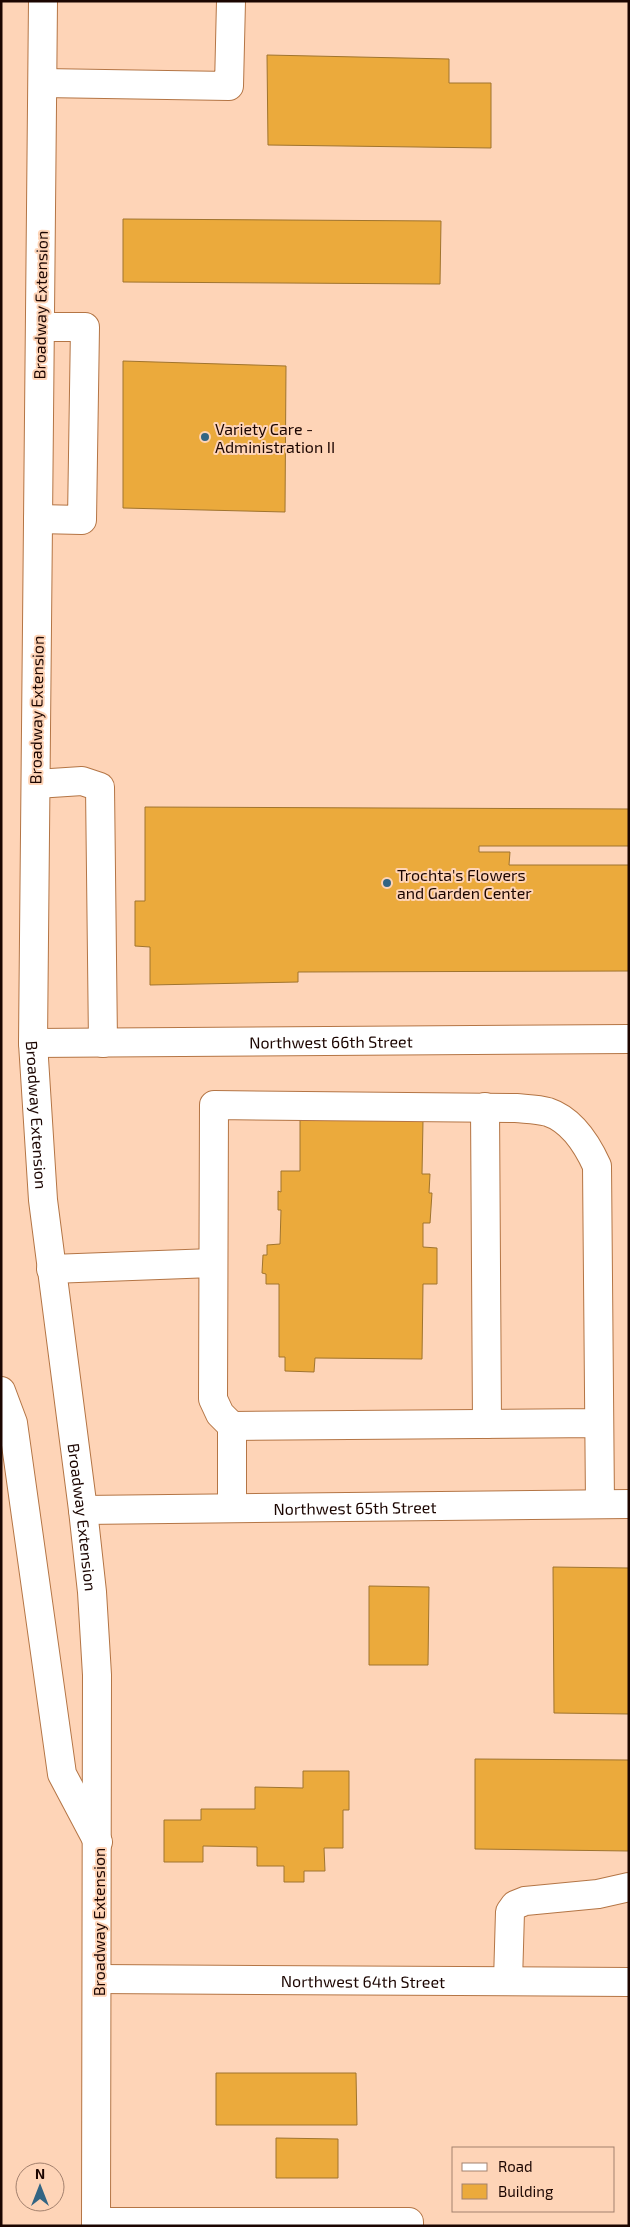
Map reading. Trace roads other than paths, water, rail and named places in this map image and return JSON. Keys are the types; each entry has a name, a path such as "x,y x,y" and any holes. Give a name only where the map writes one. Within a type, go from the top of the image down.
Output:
{"main road":[{"name":"Broadway Extension","path":"43,1 33,1043 42,1182 51,1268 83,1510 97,1675 96,2224"},
{"path":"42,83 229,86 231,1"},
{"path":"38,519 82,520 85,327 40,327"},
{"path":"36,784 82,781 100,788 103,1043"},
{"name":"Northwest 66th Street","path":"33,1043 629,1039"},
{"path":"232,1508 232,1426 220,1414 213,1399 214,1104 516,1108 548,1112 568,1124 580,1136 597,1166 600,1504"},
{"path":"485,1107 487,1424"},
{"path":"51,1268 213,1263"},
{"path":"1,1392 12,1423 62,1774 98,1842"},
{"path":"232,1426 599,1423"},
{"name":"Northwest 65th Street","path":"83,1510 629,1504"},
{"path":"508,1981 510,1912 515,1905 525,1901 598,1894 629,1888"},
{"name":"Northwest 64th Street","path":"97,1979 629,1982"},
{"path":"96,2224 409,2222 409,2226"}],"place":[{"name":"Variety Care - Administration II","path":"205,437"},
{"name":"Trochta's Flowers and Garden Center","path":"387,883"}]}
